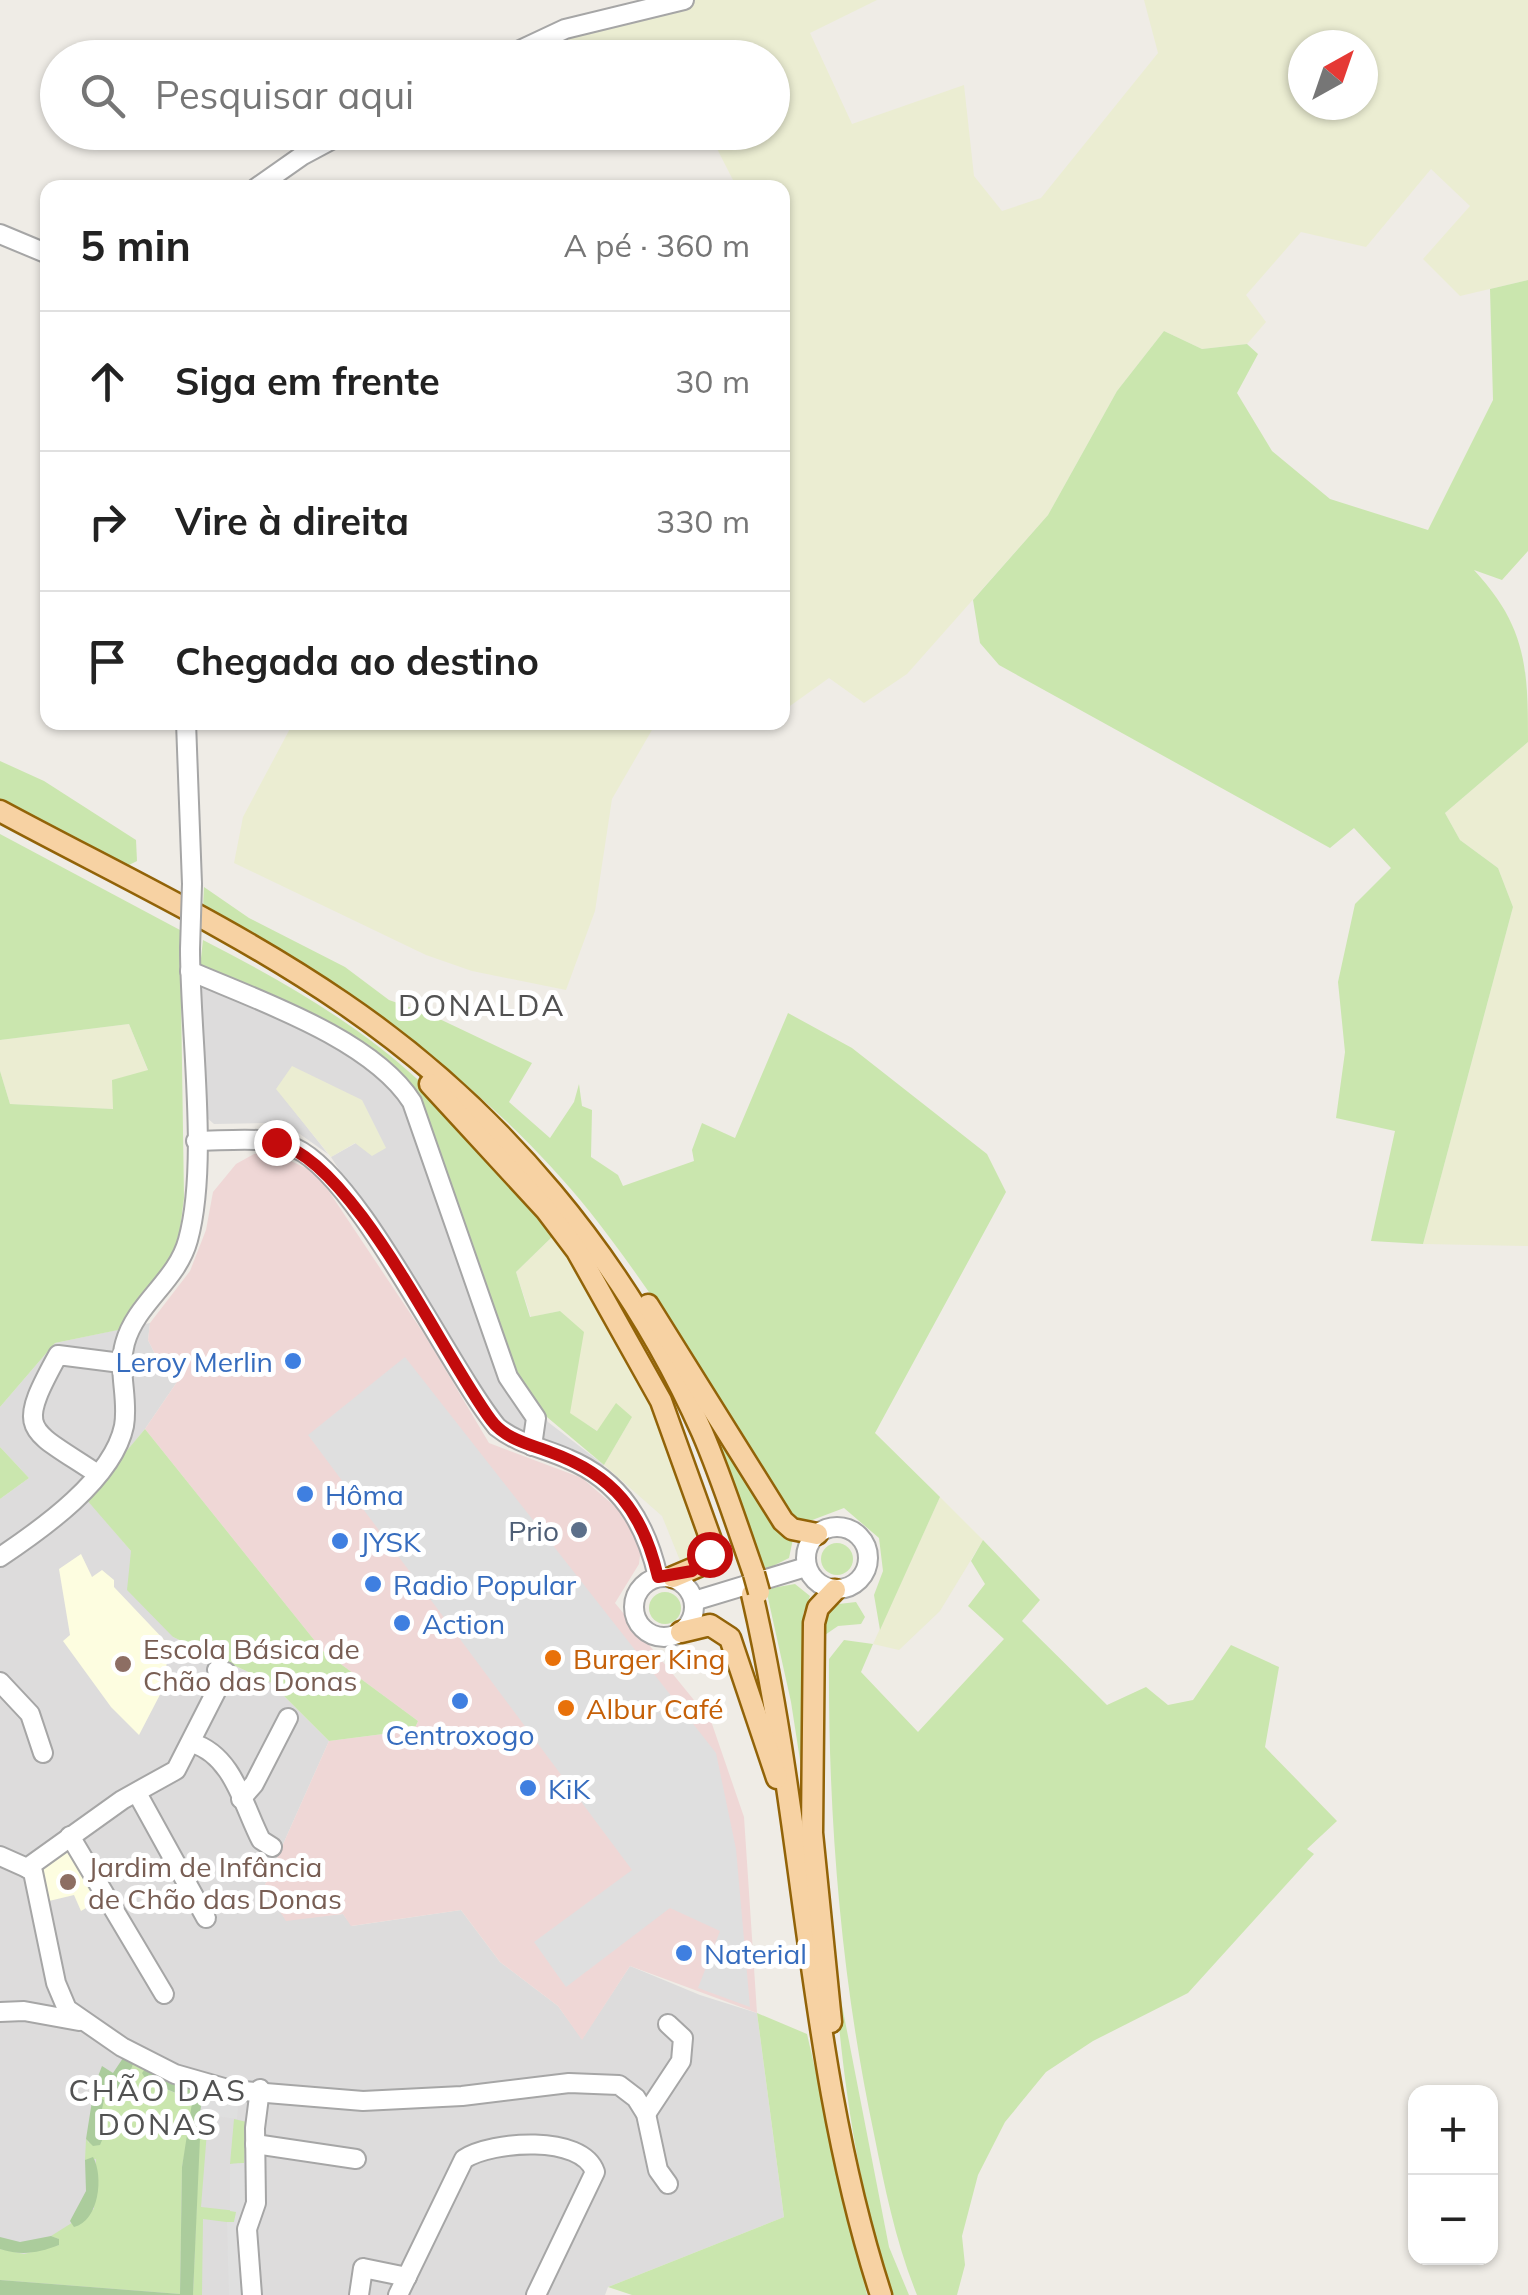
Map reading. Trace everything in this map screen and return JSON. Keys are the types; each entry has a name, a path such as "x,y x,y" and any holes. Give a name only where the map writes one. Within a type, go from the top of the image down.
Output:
{"main road":[{"path":"0,811 257,949 396,1040 492,1119 578,1213 680,1351 783,1522 792,1529 817,1534"},
{"path":"0,823 292,981 418,1072 527,1176 588,1250 624,1302 688,1419 753,1584"},
{"path":"396,1040 519,1154 558,1198 624,1288 701,1430 753,1584 783,1751 839,2133"},
{"path":"418,1072 546,1210 577,1251 661,1402 712,1543 699,1566 666,1577"},
{"path":"835,1590 818,1608 814,1623 810,1769 812,1833 839,2133"},
{"path":"681,1632 710,1625 730,1638 777,1778 804,1973 852,2192 881,2295"}],"street":[{"path":"541,40 565,29 684,0"},
{"path":"267,180 311,150"},
{"path":"0,234 40,251"},
{"path":"0,1557 66,1508 96,1473 123,1430 120,1363 137,1318 180,1266 190,1236 196,1141 186,730"},
{"path":"190,970 345,1045 402,1086 412,1102 508,1377 536,1418 532,1446"},
{"path":"196,1141 276,1142 308,1156 340,1190 401,1277 490,1418 509,1436 588,1469 620,1494 645,1528 666,1577 686,1586 694,1601 692,1619 681,1632 658,1637 636,1618 638,1592 666,1577"},
{"path":"96,1473 36,1432 31,1420 32,1403 58,1355 120,1363"},
{"path":"843,1528 866,1545 864,1574 851,1587 835,1590 817,1583 806,1567 807,1549 817,1534 843,1528"},
{"path":"694,1601 806,1567"},
{"path":"27,1868 70,1836 176,1770 226,1672 217,1670"},
{"path":"0,1682 30,1714 43,1753"},
{"path":"241,1799 254,1784 288,1718"},
{"path":"192,1743 211,1749 224,1762 261,1840 272,1847"},
{"path":"137,1793 206,1918"},
{"path":"70,1836 164,1994"},
{"path":"0,1856 34,1872 56,1983 67,2009 176,2074 232,2090 260,2089 363,2101 462,2096 568,2083 619,2086 636,2098 646,2114 658,2170 668,2184"},
{"path":"0,2012 24,2011 83,2022"},
{"path":"646,2114 681,2060 683,2038 668,2024"},
{"path":"252,2295 247,2229 256,2203 255,2144 260,2089"},
{"path":"255,2144 356,2159"},
{"path":"398,2295 464,2159 486,2147 578,2150 591,2160 596,2172 536,2295"},
{"path":"359,2295 363,2268 407,2277"}],"shaded area":[{"path":"684,0 877,0 810,33 852,124 964,85 974,176 1002,211 1041,198 1158,53 1144,0 1528,0 1528,280 1460,296 1423,259 1470,206 1431,169 1366,247 1301,232 1246,295 1266,322 1247,344 1202,349 1164,331 1117,391 1048,515 907,674 864,703 829,678 790,706 790,180 733,180 718,150 790,150 790,40 543,40 565,29"},
{"path":"289,730 652,730 612,799 595,911 566,990 472,971 426,955 234,863 243,817"},
{"path":"1528,742 1528,1246 1423,1244 1513,907 1498,868 1460,840 1445,813"},
{"path":"200,967 407,1083 548,1422 604,1465 599,1473 513,1431 496,1416 331,1157 356,1143 386,1148 277,1089 328,1154 297,1132 267,1123 214,1124 198,1110"},
{"path":"129,1024 148,1071 113,1109 10,1104 0,1071 0,1040"},
{"path":"292,1066 362,1100 386,1148 372,1156 355,1143 331,1157 276,1089"},
{"path":"272,1152 312,1171 328,1190 426,1337 489,1443 582,1478 626,1516 641,1547 639,1564 615,1603 711,1721 744,1817 757,2013 630,1966 582,2040 558,2006 500,1962 461,1910 351,1926 343,1914 286,1921 264,1887 329,1741 414,1730 418,1721 323,1651 145,1429 179,1379 155,1354 148,1340 150,1323 190,1271 206,1230 213,1192 236,1164 254,1154"},
{"path":"556,1233 670,1436 703,1533 695,1558 681,1563 662,1516 604,1465 632,1417 598,1431 570,1414 560,1311 531,1317 516,1272"},
{"path":"150,1323 148,1340 155,1354 179,1379 145,1429 87,1499 131,1551 173,1637 270,1682 329,1741 264,1887 286,1920 343,1914 352,1926 461,1910 500,1962 558,2006 582,2039 630,1966 757,2013 784,2217 608,2287 605,2295 0,2295 0,1499 29,1478 0,1447 0,1407 55,1343"},
{"path":"405,1357 716,1753 736,1849 750,2007 698,1988 720,1931 670,1908 566,1987 534,1942 632,1870 308,1435"},
{"path":"940,1497 983,1540 940,1611 899,1650 873,1644"},
{"name":"Escola Básica de Chão das Donas","path":"81,1554 92,1577 102,1570 114,1580 114,1587 168,1644 165,1685 139,1735 111,1707 63,1641 70,1635 59,1569"},
{"name":"Jardim de Infância de Chão das Donas","path":"54,1849 73,1851 101,1899 81,1911 74,1895 49,1901 42,1868"},
{"path":"203,2090 239,2095 237,2119 200,2114"},
{"path":"245,2163 244,2295 229,2295 227,2222 234,2222 236,2212 230,2211 230,2164"}],"green space":[{"path":"1528,280 1528,551 1502,580 1474,570 1505,611 1521,650 1528,742 1445,813 1460,840 1498,868 1513,907 1423,1244 1371,1241 1395,1131 1336,1118 1345,1052 1338,982 1355,904 1391,868 1354,828 1330,848 999,665 980,643 973,600 1048,515 1117,391 1164,331 1202,349 1247,344 1258,354 1237,393 1272,451 1330,499 1428,530 1493,400 1490,289"},
{"path":"0,761 44,781 136,840 137,861 127,866 0,799"},
{"path":"0,834 180,930 184,1198 178,1245 170,1268 118,1330 55,1343 0,1407 0,1071 10,1104 113,1109 112,1080 148,1070 129,1024 0,1040"},
{"path":"204,887 249,918 345,967 389,1000 429,1014 532,1063 509,1102 550,1138 574,1102 579,1084 582,1106 592,1110 591,1157 618,1175 623,1186 694,1161 692,1150 702,1123 735,1138 788,1013 852,1048 987,1154 1006,1192 875,1433 940,1497 880,1630 874,1595 883,1571 879,1538 844,1508 807,1522 791,1517 644,1285 550,1165 506,1121 411,1041 309,970 203,907"},
{"path":"203,940 314,1002 392,1058 471,1134 556,1233 516,1272 530,1317 560,1311 584,1332 570,1413 597,1431 616,1403 632,1417 604,1465 522,1396 407,1083 200,967"},
{"path":"700,1406 793,1539 789,1558 761,1572 740,1502"},
{"path":"145,1429 323,1651 418,1721 414,1730 329,1741 270,1682 173,1637 127,1590 131,1551 86,1499"},
{"path":"0,1447 29,1478 0,1499"},
{"path":"983,1540 1040,1600 1022,1621 1107,1705 1146,1687 1168,1705 1193,1700 1231,1645 1279,1667 1265,1747 1337,1821 1307,1849 1314,1854 1188,1993 1093,2041 1046,2072 1005,2122 978,2175 962,2236 965,2265 957,2295 917,2295 887,2195 853,2016 834,1838 829,1659 844,1640 873,1644 861,1672 918,1732 1004,1639 968,1606 985,1584 971,1561"},
{"path":"837,1543 848,1548 853,1559 848,1570 837,1575 826,1570 821,1559 826,1548"},
{"path":"795,1584 810,1596 803,1614 805,1792 791,1702 766,1589"},
{"path":"665,1592 676,1597 681,1608 676,1619 665,1624 654,1619 649,1608 654,1597"},
{"path":"856,1602 865,1617 861,1624 838,1626 822,1637 822,1612 830,1605"},
{"path":"833,1959 889,2247 909,2295 893,2295 869,2212 846,2087"},
{"path":"757,2013 807,2034 867,2295 632,2295 608,2287 784,2217"},
{"path":"125,2055 135,2059 127,2080 111,2094 92,2092 102,2066 113,2073"},
{"path":"135,2059 154,2069 147,2081 187,2098 189,2085 197,2088 182,2167 180,2294 0,2280 0,2249 24,2254 59,2245 59,2239 51,2236 94,2209 96,2159 85,2160 86,2139 89,2143 103,2101 92,2101 92,2092 111,2094 127,2080"},
{"path":"146,2068 189,2085 190,2095 188,2098 147,2081 142,2073"},
{"path":"194,2090 202,2093 193,2295 0,2295 0,2280 180,2294 182,2167"},
{"path":"97,2097 104,2100 100,2118 106,2131 100,2145 93,2146 86,2139 92,2101"},
{"path":"200,2118 208,2119 201,2207 237,2211 234,2223 203,2219 202,2295 193,2295"},
{"path":"234,2119 247,2122 244,2163 230,2164"},
{"path":"93,2157 98,2175 97,2197 89,2216 74,2227 70,2221 86,2191 85,2160"},
{"path":"51,2236 59,2239 59,2245 30,2253 0,2249 0,2237 20,2242"}],"place":[{"name":"Leroy Merlin","path":"293,1361"},
{"name":"Hôma","path":"305,1494"},
{"name":"Prio","path":"579,1530"},
{"name":"JYSK","path":"340,1541"},
{"name":"Radio Popular","path":"373,1584"},
{"name":"Action","path":"402,1623"},
{"name":"Burger King","path":"553,1658"},
{"name":"Escola Básica de Chão das Donas","path":"123,1664"},
{"name":"Centroxogo","path":"460,1701"},
{"name":"Albur Café","path":"566,1708"},
{"name":"KiK","path":"528,1788"},
{"name":"Jardim de Infância de Chão das Donas","path":"68,1882"},
{"name":"Naterial","path":"684,1953"}],"district":[{"name":"DONALDA","path":"482,1005"},
{"name":"CHÃO DAS DONAS","path":"158,2107"}],"route":[{"path":"276,1142 308,1156 340,1190 497,1427 509,1436 570,1459 620,1494 645,1528 658,1577 673,1578 692,1571 709,1554"}]}
